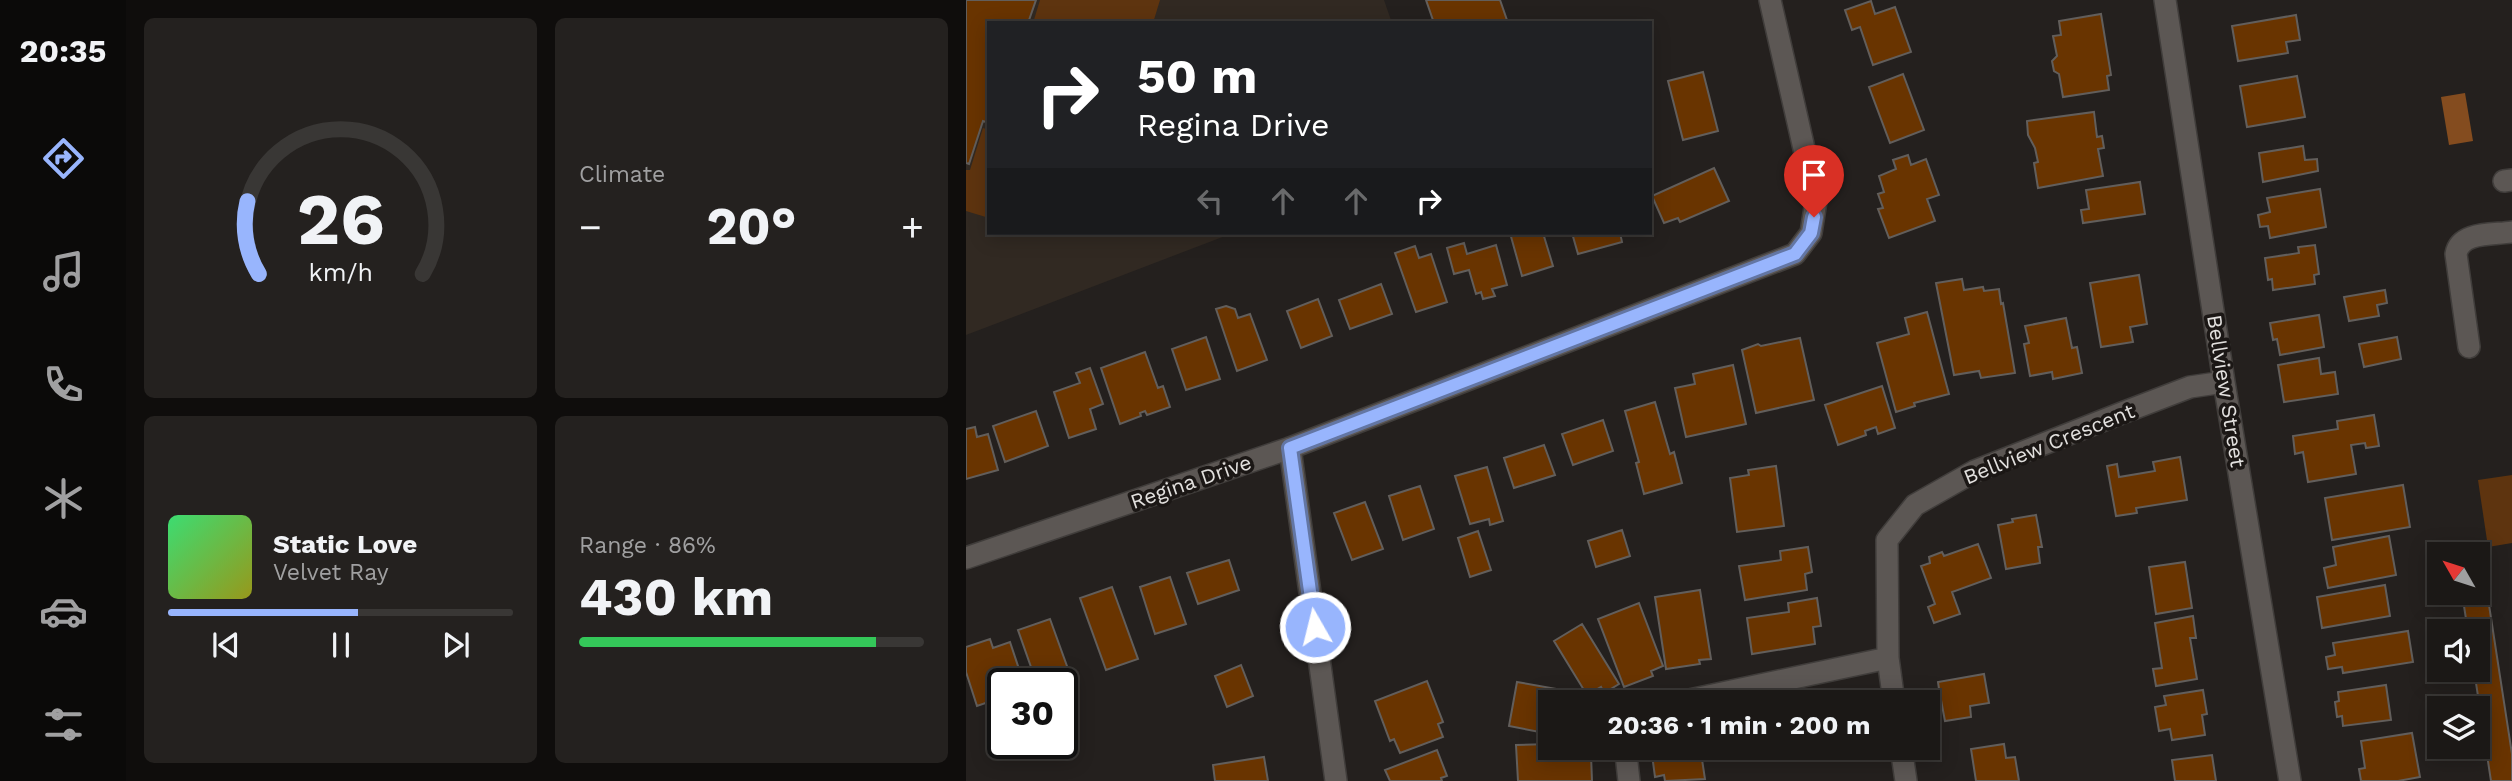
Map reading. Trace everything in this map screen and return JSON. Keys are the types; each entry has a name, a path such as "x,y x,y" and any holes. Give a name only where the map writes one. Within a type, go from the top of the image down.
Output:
{"street":[{"name":"Regina Drive","path":"966,558 1290,448 1795,254 1811,233 1816,201 1770,0"},
{"name":"Bellview Street","path":"2165,0 2224,382 2290,781"},
{"path":"2469,347 2457,248 2470,237 2512,232"},
{"name":"Bellview Crescent","path":"1892,690 1888,657 1887,540 1915,505 1975,471 2110,417 2190,387 2224,382"},
{"path":"1290,448 1336,781"},
{"path":"1745,690 1888,657"},
{"path":"1627,760 1629,781"},
{"path":"1903,760 1906,781"}],"shaded area":[{"path":"966,0 1384,0 1391,21 987,21 987,235 1228,235 966,335"},
{"path":"1040,0 1160,0 1154,21 1034,21"},
{"path":"2465,93 2473,141 2449,145 2441,97"},
{"path":"983,128 987,129 987,217 966,211 966,170 970,170"},
{"path":"2512,475 2512,543 2490,547 2490,542 2487,542 2478,480"}],"building":[{"path":"966,0 1036,0 1029,21 987,21 987,122 983,121 969,164 966,163"},
{"path":"1426,0 1500,0 1507,21 1433,21"},
{"path":"1871,1 1875,14 1895,7 1911,52 1873,65 1860,27 1852,30 1845,10"},
{"path":"2101,14 2111,75 2107,76 2109,90 2063,97 2059,74 2054,71 2052,61 2057,56 2053,36 2061,35 2059,21"},
{"path":"2296,15 2300,40 2286,42 2288,53 2238,61 2232,26"},
{"path":"1703,72 1718,131 1683,140 1668,81"},
{"path":"1903,74 1924,130 1890,143 1869,87"},
{"path":"2297,76 2305,117 2247,127 2240,86"},
{"path":"2094,112 2097,137 2102,136 2104,148 2098,149 2103,176 2038,188 2034,163 2038,162 2028,135 2027,121"},
{"path":"2303,146 2305,160 2317,159 2318,171 2263,182 2259,153"},
{"path":"1908,155 1911,165 1926,159 1939,195 1927,199 1935,221 1889,238 1878,209 1883,208 1878,194 1884,192 1879,176 1896,169 1893,160"},
{"path":"1714,168 1729,201 1680,222 1678,218 1664,223 1652,196"},
{"path":"2140,182 2145,214 2083,223 2081,210 2089,209 2086,190"},
{"path":"2320,189 2326,227 2270,238 2268,226 2260,227 2258,215 2270,212 2267,198"},
{"path":"1511,235 1544,235 1553,266 1522,276"},
{"path":"1573,235 1620,235 1622,242 1578,254"},
{"path":"1464,243 1467,254 1496,245 1507,285 1492,289 1495,296 1483,299 1481,292 1476,294 1469,270 1454,274 1447,248"},
{"path":"2315,245 2319,274 2314,275 2315,284 2273,290 2272,279 2268,280 2265,258 2299,253 2298,247"},
{"path":"1415,246 1419,258 1431,254 1447,302 1416,312 1395,253"},
{"path":"2139,275 2147,324 2130,327 2133,342 2101,347 2090,283"},
{"path":"1962,279 1964,290 1983,287 1984,291 1999,289 2015,373 1981,378 1979,371 1954,375 1936,283"},
{"path":"1381,284 1392,314 1350,329 1339,300"},
{"path":"2385,290 2387,303 2377,305 2379,316 2349,321 2344,297"},
{"path":"1318,299 1332,336 1301,348 1287,311"},
{"path":"1226,306 1235,309 1238,318 1250,314 1267,360 1237,371 1216,309"},
{"path":"1927,312 1949,394 1914,403 1915,406 1896,412 1877,343 1909,334 1905,318"},
{"path":"2319,315 2324,347 2280,355 2277,339 2273,340 2270,323"},
{"path":"2066,318 2072,348 2077,347 2082,373 2053,379 2052,372 2030,376 2024,344 2029,343 2025,326"},
{"path":"1206,337 1220,379 1186,390 1172,349"},
{"path":"2397,337 2401,359 2364,367 2359,344"},
{"path":"1800,338 1814,400 1756,413 1742,350 1758,344 1761,346"},
{"path":"1145,352 1158,388 1163,386 1170,407 1147,415 1145,411 1140,413 1141,416 1120,424 1101,368"},
{"path":"2319,358 2321,374 2335,372 2338,394 2284,402 2278,365"},
{"path":"1733,365 1746,424 1686,437 1675,388 1695,384 1693,374"},
{"path":"1090,368 1103,404 1090,409 1096,429 1069,438 1054,392 1080,383 1076,373"},
{"path":"1882,386 1895,428 1878,434 1876,427 1865,431 1866,435 1838,445 1825,405"},
{"path":"1655,402 1670,454 1674,452 1682,483 1644,494 1636,463 1639,462 1625,411"},
{"path":"1036,411 1048,446 1005,462 993,426"},
{"path":"2374,415 2379,446 2366,448 2365,443 2351,445 2356,474 2308,482 2303,452 2295,454 2293,436 2338,429 2337,421"},
{"path":"1603,420 1613,451 1573,465 1562,434"},
{"path":"975,427 977,437 988,434 998,470 966,479 966,429"},
{"path":"1544,445 1555,475 1514,488 1504,458"},
{"path":"2180,457 2187,500 2136,508 2137,513 2116,516 2107,466 2117,464 2119,477 2155,471 2153,462"},
{"path":"1776,466 1784,526 1737,532 1730,478 1749,475 1748,470"},
{"path":"1487,467 1503,521 1490,525 1489,519 1470,524 1455,476"},
{"path":"2403,485 2410,527 2332,540 2325,498"},
{"path":"1420,486 1434,529 1403,540 1389,496"},
{"path":"1365,502 1383,549 1352,560 1334,513"},
{"path":"2036,515 2042,547 2038,547 2040,563 2006,569 1998,525 2013,522 2012,519"},
{"path":"1622,530 1630,556 1596,567 1588,541"},
{"path":"1478,531 1491,570 1470,577 1458,538"},
{"path":"2389,536 2396,575 2328,588 2324,568 2336,565 2333,547"},
{"path":"1978,544 1991,578 1952,592 1960,614 1934,623 1928,607 1935,604 1921,566 1930,563 1929,557 1942,552 1944,556"},
{"path":"1808,547 1812,572 1805,574 1807,590 1745,600 1739,566 1781,560 1780,551"},
{"path":"1229,560 1239,590 1198,604 1187,573"},
{"path":"2185,562 2192,608 2156,614 2149,567"},
{"path":"1170,577 1186,624 1155,634 1140,587"},
{"path":"2385,585 2390,616 2322,628 2317,597"},
{"path":"1112,587 1138,659 1106,670 1080,598"},
{"path":"1700,590 1711,659 1699,660 1700,664 1666,669 1655,597"},
{"path":"1817,598 1821,626 1813,627 1815,644 1752,654 1747,618 1789,612 1788,603"},
{"path":"1639,603 1663,666 1651,671 1653,676 1624,687 1598,619"},
{"path":"2464,606 2489,606 2512,754 2512,781 2491,781 2488,759 2490,759 2490,696 2478,696 2476,682 2490,682 2490,619 2466,619"},
{"path":"2193,616 2196,638 2190,638 2197,679 2156,686 2153,669 2162,668 2155,623"},
{"path":"1050,619 1068,668 1031,668 1018,630"},
{"path":"1582,624 1619,684 1609,690 1602,690 1601,687 1584,690 1554,641"},
{"path":"2408,631 2413,662 2343,673 2342,667 2328,669 2326,657 2335,655 2333,643"},
{"path":"990,639 993,648 1010,642 1019,668 987,668 987,703 977,706 966,672 966,647"},
{"path":"1241,665 1253,696 1227,707 1215,676"},
{"path":"1984,674 1989,703 1970,706 1971,717 1945,721 1940,690 1933,690 1939,689 1938,682"},
{"path":"1427,681 1443,722 1438,724 1443,737 1400,753 1394,739 1390,741 1375,701"},
{"path":"1517,682 1562,690 1538,690 1538,732 1509,726"},
{"path":"2386,685 2391,720 2343,726 2342,716 2337,717 2335,702 2339,701 2338,692"},
{"path":"2203,690 2207,714 2202,715 2205,735 2172,740 2170,729 2159,731 2155,707 2166,705 2164,696"},
{"path":"2412,733 2420,777 2398,781 2361,781 2359,769 2365,768 2361,741"},
{"path":"1538,744 1538,760 1591,760 1592,781 1518,781 1516,745"},
{"path":"2004,744 2006,758 2015,757 2019,781 1976,781 1971,749"},
{"path":"1437,750 1447,776 1441,778 1442,781 1390,781 1385,770"},
{"path":"2212,755 2216,781 2175,781 2172,760"},
{"path":"1264,757 1268,781 1215,781 1213,765"},
{"path":"1653,760 1702,760 1705,779 1665,781 1664,775 1655,777"}],"route":[{"path":"1315,627 1290,448 1795,254 1811,233 1814,217"}]}
